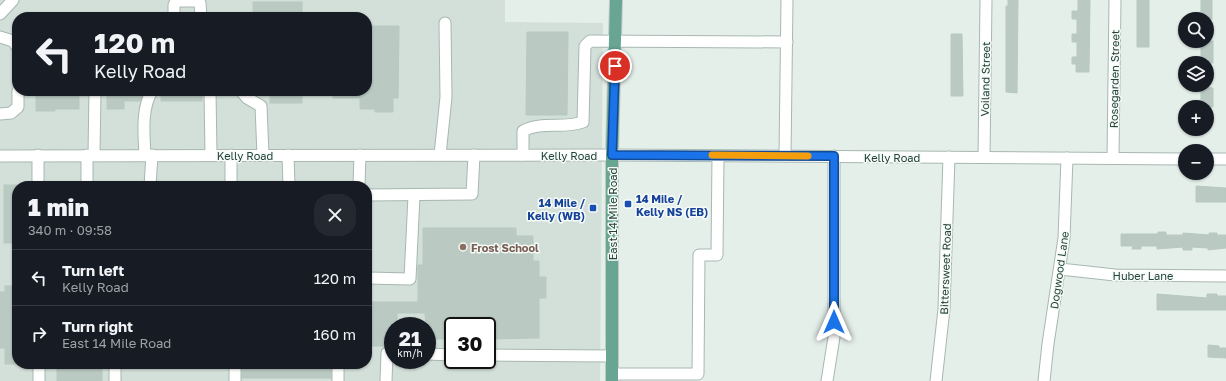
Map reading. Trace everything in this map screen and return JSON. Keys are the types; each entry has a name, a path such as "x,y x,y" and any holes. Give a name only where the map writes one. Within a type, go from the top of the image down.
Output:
{"main road":[{"name":"East 14 Mile Road","path":"612,377 612,155 616,0"}],"street":[{"path":"0,14 13,0"},
{"path":"784,156 787,0"},
{"name":"Voiland Street","path":"984,157 986,0"},
{"name":"Rosegarden Street","path":"1112,158 1115,0"},
{"path":"174,12 174,5 176,1 196,1 200,3 200,12"},
{"path":"440,155 446,97 445,23"},
{"path":"0,37 12,41"},
{"path":"523,155 523,131 531,127 574,126 583,122 585,46 590,41 787,42"},
{"path":"0,114 11,113 18,107 18,96"},
{"path":"88,181 95,96"},
{"path":"150,96 144,126 150,181"},
{"path":"210,96 211,155"},
{"path":"245,96 261,106 263,155"},
{"path":"231,155 231,181"},
{"path":"288,155 289,181"},
{"path":"359,181 360,155"},
{"path":"372,195 414,196 472,194 474,155"},
{"name":"Kelly Road","path":"0,156 612,155 1178,159"},
{"path":"38,156 38,181"},
{"path":"612,377 698,374 699,255 717,255 718,156"},
{"path":"827,381 834,337 834,156"},
{"name":"Bittersweet Road","path":"936,381 944,309 949,157"},
{"name":"Dogwood Lane","path":"1044,381 1048,344 1060,268 1066,212 1067,158"},
{"path":"1214,159 1226,159"},
{"path":"372,278 410,279 414,196"},
{"name":"Huber Lane","path":"1060,268 1115,275 1226,276"},
{"path":"496,355 612,356"},
{"path":"39,369 39,381"},
{"path":"115,369 115,381"},
{"path":"235,369 235,381"},
{"path":"338,369 338,381"},
{"path":"386,369 386,381"}],"shaded area":[{"path":"0,0 505,0 505,22 603,23 600,381 0,381"}],"building":[{"path":"1008,0 1018,0 1017,93 1006,92 1006,6 1008,6"},
{"path":"1078,0 1090,0 1089,72 1076,72 1076,64 1072,64 1072,57 1077,57 1077,42 1072,42 1072,34 1077,34 1077,19 1072,19 1072,11 1078,11"},
{"path":"1137,0 1149,0 1149,47 1137,47"},
{"path":"1201,0 1212,0 1212,12 1201,12"},
{"path":"253,2 302,2 302,12 253,12"},
{"path":"372,26 399,26 398,98 393,98 393,112 375,112 375,109 360,109 360,98 333,98 333,96 372,96"},
{"path":"527,32 568,32 567,115 526,115"},
{"path":"951,34 962,34 963,96 951,96"},
{"path":"1201,48 1213,48 1213,56 1201,56"},
{"path":"1201,92 1213,92 1213,100 1201,100"},
{"path":"36,96 79,96 79,109 36,111"},
{"path":"107,96 142,96 140,101 124,101 124,109 107,109"},
{"path":"161,96 202,96 202,101 161,101"},
{"path":"270,96 302,96 302,103 270,103"},
{"path":"4,185 12,185 12,243 4,243"},
{"path":"1196,186 1226,188 1226,202 1196,202"},
{"path":"423,228 516,228 516,236 533,236 533,261 539,261 539,277 546,277 546,298 539,298 539,338 496,339 496,317 444,317 444,339 436,339 436,317 425,317 425,313 397,313 397,317 384,317 384,346 372,346 372,302 418,302 418,265 423,265"},
{"path":"1158,232 1166,232 1166,235 1183,235 1183,233 1209,235 1209,233 1217,233 1217,235 1226,235 1226,248 1208,250 1208,248 1192,247 1192,250 1183,250 1183,247 1157,249 1157,246 1141,246 1141,249 1132,249 1133,246 1121,246 1121,234 1158,234"},
{"path":"5,286 12,286 12,364 5,364 5,348 0,348 0,292 5,292"},
{"path":"1157,294 1207,298 1207,294 1226,296 1226,310 1157,310"},
{"path":"1208,345 1226,348 1226,358 1208,357"},
{"path":"57,369 102,369 102,381 57,381"},
{"path":"242,369 331,369 331,378 242,378"}],"slow traffic":[{"path":"712,155 808,156"}],"place":[{"name":"14 Mile / Kelly NS (EB)","path":"628,204"},
{"name":"14 Mile / Kelly (WB)","path":"593,208"},
{"name":"Frost School","path":"463,247"}],"route":[{"path":"615,66 612,155 834,156 834,322"}]}
